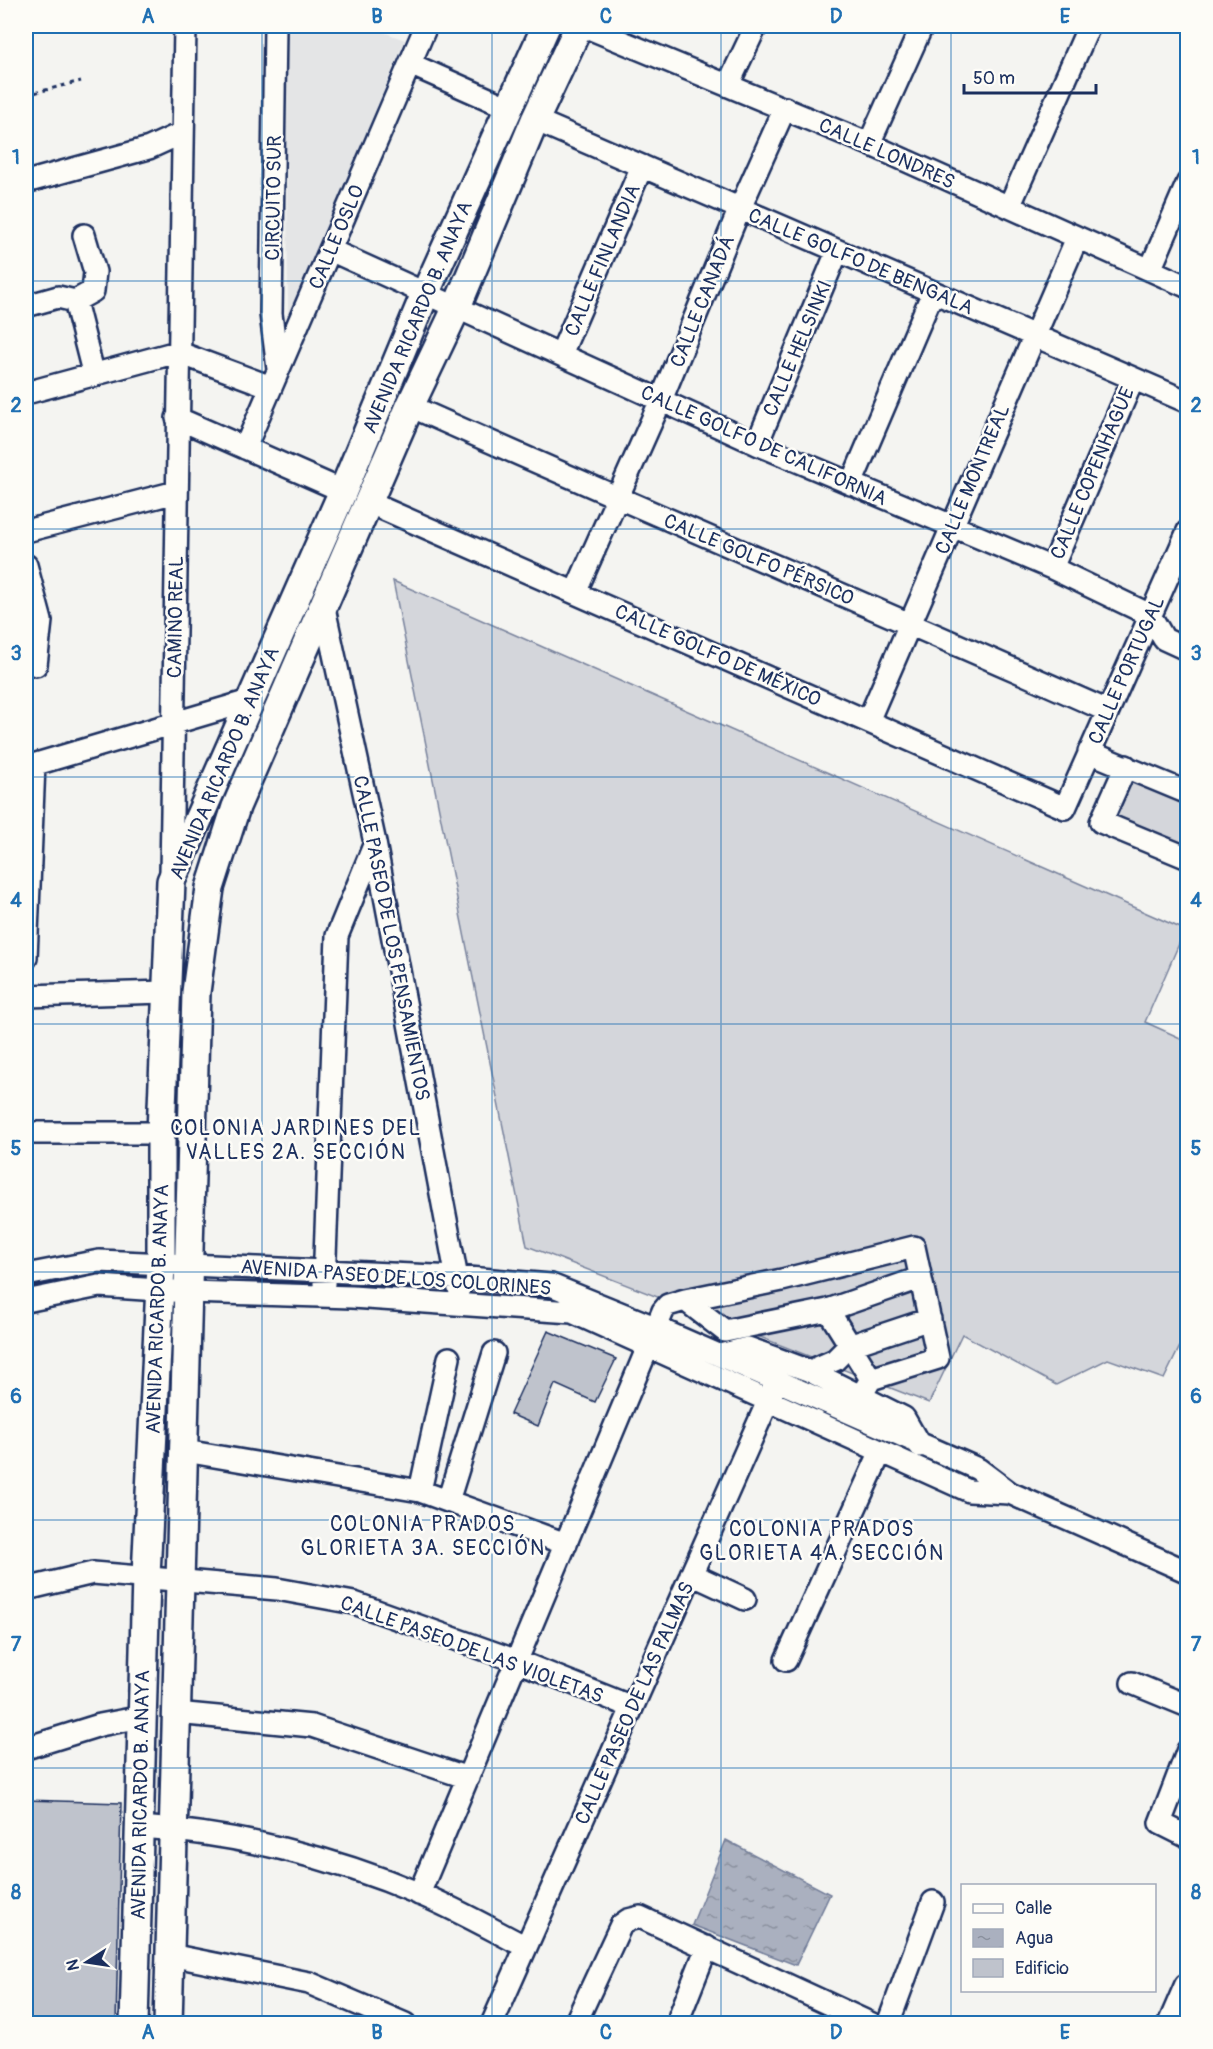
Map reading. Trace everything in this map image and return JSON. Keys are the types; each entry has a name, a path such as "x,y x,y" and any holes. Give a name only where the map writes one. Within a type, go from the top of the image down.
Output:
{"main road":[{"name":"AVENIDA RICARDO B. ANAYA","path":"134,2024 146,1576 160,1277 162,1132 171,881 343,491 425,294 546,26"},
{"name":"AVENIDA RICARDO B. ANAYA","path":"168,2024 196,992 210,888 236,807 370,503 410,406 456,309 535,120 579,26"},
{"path":"1172,2024 1188,1987"}],"street":[{"path":"177,352 185,26"},
{"name":"CIRCUITO SUR","path":"275,26 271,314 275,379"},
{"name":"CALLE OSLO","path":"245,448 426,26"},
{"name":"CALLE LONDRES","path":"584,26 869,144 1188,287"},
{"path":"728,85 756,26"},
{"path":"869,144 922,26"},
{"path":"1009,207 1089,26"},
{"path":"410,64 509,108"},
{"name":"CALLE CANADÁ","path":"574,593 661,400 740,208 785,108"},
{"name":"CALLE GOLFO DE BENGALA","path":"535,120 1188,402"},
{"path":"26,182 149,148 182,132"},
{"name":"CALLE FINLANDIA","path":"561,354 642,166"},
{"path":"1150,270 1188,182"},
{"path":"26,306 58,297 75,300 93,291 95,272 84,235"},
{"name":"CALLE MONTREAL","path":"868,722 1077,237"},
{"name":"CALLE GOLFO DE CALIFORNIA","path":"330,250 757,444 1052,568 1150,615"},
{"name":"CALLE HELSINKI","path":"757,444 837,252"},
{"path":"851,484 933,292"},
{"path":"75,300 94,376"},
{"path":"26,393 177,352 275,379"},
{"name":"CAMINO REAL","path":"171,881 177,352"},
{"name":"CALLE COPENHAGUE","path":"1052,568 1133,379"},
{"name":"CALLE GOLFO PÉRSICO","path":"410,406 617,499 910,623 1108,711"},
{"path":"177,418 343,491"},
{"path":"26,531 176,492"},
{"name":"CALLE GOLFO DE MÉXICO","path":"370,503 1065,808"},
{"name":"CALLE PORTUGAL","path":"1065,808 1188,531"},
{"path":"26,565 41,621 36,665"},
{"name":"CALLE PASEO DE LOS PENSAMIENTOS","path":"324,608 375,843 462,1304"},
{"path":"1150,615 1164,639 1188,650"},
{"path":"26,958 30,766 249,701"},
{"path":"1089,752 1188,793"},
{"path":"1126,766 1101,822 1188,858"},
{"path":"323,1296 337,936 375,843"},
{"path":"26,996 166,992"},
{"path":"26,1133 162,1132"},
{"path":"419,1894 668,1305 782,1280 914,1247 938,1358 866,1387"},
{"name":"AVENIDA PASEO DE LOS COLORINES","path":"26,1275 99,1261 160,1277 188,1293 323,1296 572,1312 720,1355 920,1446 978,1469 1010,1493 1188,1572"},
{"name":"AVENIDA PASEO DE LOS COLORINES","path":"26,1301 99,1286 160,1277 189,1264 457,1277 551,1285 653,1337 768,1402 969,1491 1010,1493"},
{"path":"685,1300 725,1331 828,1310 920,1278"},
{"path":"828,1310 849,1346 866,1387"},
{"path":"810,1371 835,1360 849,1346 930,1319"},
{"path":"720,1355 748,1348 810,1371 866,1387 904,1418 920,1446"},
{"path":"448,1501 494,1353"},
{"path":"420,1491 449,1358"},
{"name":"CALLE PASEO DE LAS PALMAS","path":"492,2024 776,1382"},
{"path":"185,1451 420,1491 566,1544"},
{"path":"786,1660 881,1451"},
{"path":"939,1478 948,1458"},
{"path":"969,1491 978,1469"},
{"name":"CALLE PASEO DE LAS VIOLETAS","path":"26,1588 93,1573 277,1589 354,1603 517,1661 632,1707"},
{"path":"691,1574 745,1599"},
{"path":"1132,1683 1188,1706"},
{"path":"177,1713 312,1726 468,1778"},
{"path":"26,1749 100,1725 142,1717"},
{"path":"1188,1750 1160,1823 1188,1837"},
{"path":"140,1827 173,1829 292,1850 419,1894 526,1947"},
{"path":"888,2024 933,1902"},
{"path":"575,2024 621,1925 628,1920 640,1917 872,2024"},
{"path":"680,2015 707,1947"},
{"path":"170,1955 309,1983 405,2024"}],"path":[{"path":"26,94 81,81"}],"shaded area":[{"path":"286,26 367,26 405,40 288,318"},
{"path":"393,581 1185,930 1145,1022 1187,1041 1187,1332 1164,1379 1108,1359 1056,1385 962,1334 929,1403 527,1246"},
{"path":"1132,777 1187,801 1187,847 1115,816"}],"water":[{"path":"726,1840 830,1894 796,1965 692,1925"}],"building":[{"path":"548,1331 616,1359 595,1402 555,1384 538,1426 510,1414"},
{"path":"26,1800 121,1803 116,2024 26,2024"}],"district":[{"name":"COLONIA JARDINES DEL VALLES 2A. SECCIÓN","path":"296,1140"},
{"name":"COLONIA PRADOS GLORIETA 3A. SECCIÓN","path":"423,1536"},
{"name":"COLONIA PRADOS GLORIETA 4A. SECCIÓN","path":"822,1541"}]}
